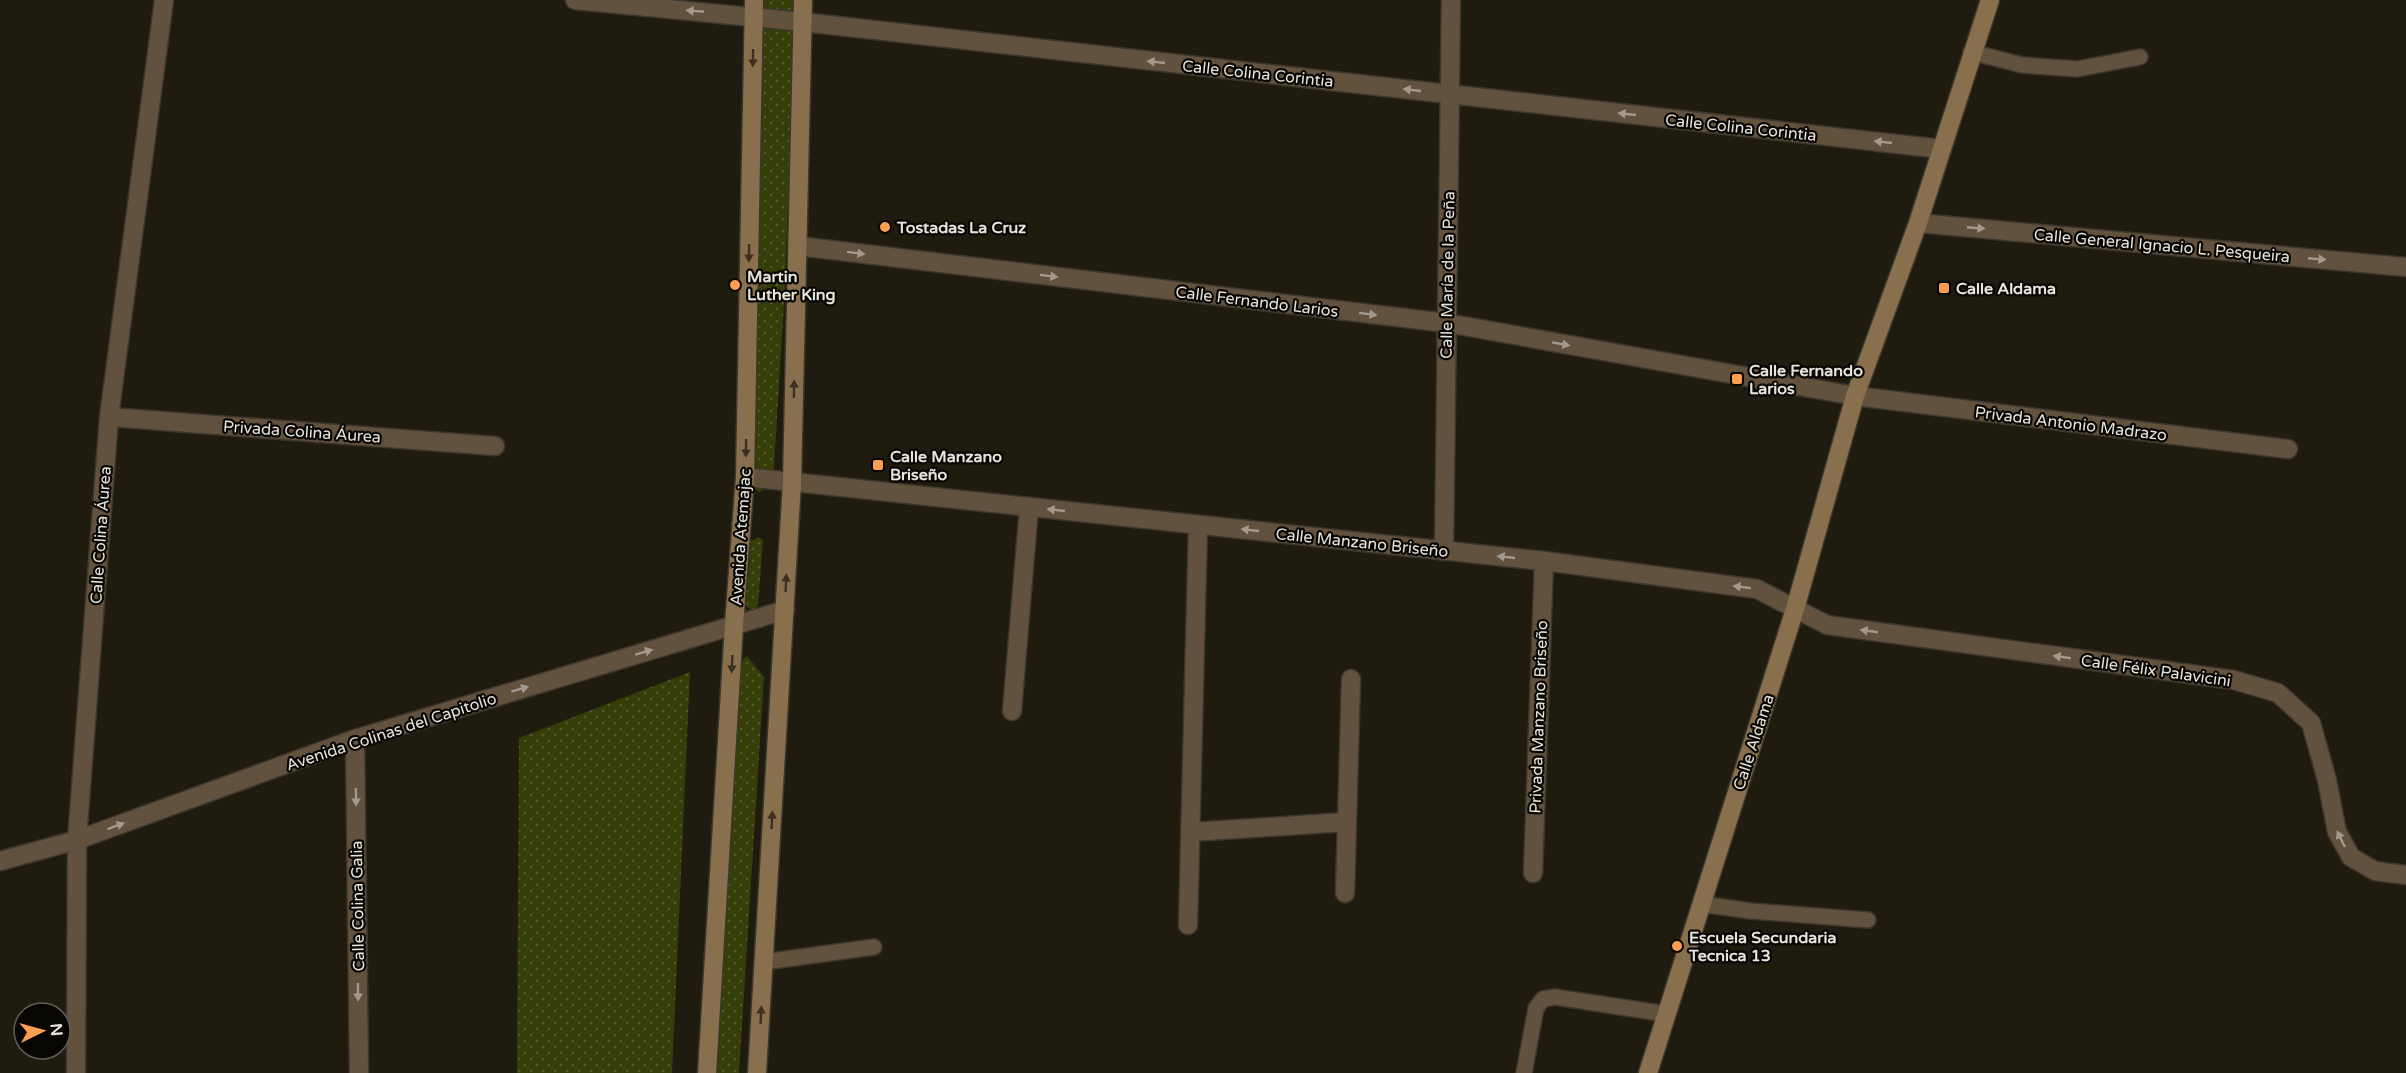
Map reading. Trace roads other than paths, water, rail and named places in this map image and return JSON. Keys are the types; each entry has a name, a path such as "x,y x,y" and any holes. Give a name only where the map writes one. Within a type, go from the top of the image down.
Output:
{"main road":[{"path":"758,1073 792,482 804,0"},
{"name":"Calle Aldama","path":"1648,1073 1795,609 1855,396 1918,223 1971,52 1990,0"},
{"name":"Avenida Atemajac","path":"707,1073 734,625 746,477 754,8"}],"street":[{"name":"Calle Colina Áurea","path":"76,1073 77,840 109,417 164,0"},
{"name":"Calle Colina Corintia","path":"575,0 754,8 803,22 1942,149"},
{"name":"Calle María de la Peña","path":"1444,551 1451,0"},
{"name":"Calle General Ignacio L. Pesqueira","path":"1918,223 2406,267"},
{"name":"Calle Fernando Larios","path":"798,246 1447,323 1855,396"},
{"name":"Privada Antonio Madrazo","path":"1855,396 2288,449"},
{"name":"Privada Colina Áurea","path":"109,417 495,446"},
{"name":"Calle Manzano Briseño","path":"746,477 1544,561 1757,589 1795,609"},
{"path":"1012,711 1029,507"},
{"path":"1188,925 1198,525"},
{"name":"Privada Manzano Briseño","path":"1533,873 1544,561"},
{"name":"Calle Félix Palavicini","path":"1795,609 1827,625 2234,680 2278,693 2311,723 2327,780 2337,832 2351,857 2375,871 2406,875"},
{"name":"Avenida Colinas del Capitolio","path":"0,861 77,840 355,739 784,610"},
{"path":"1345,893 1350,679"},
{"name":"Calle Colina Galia","path":"355,739 359,1073"},
{"path":"1191,832 1346,822"}],"lane":[{"path":"1971,52 2022,64 2077,69 2140,57"},
{"path":"1701,904 1751,911 1868,920"},
{"path":"764,962 874,948"},
{"path":"1524,1073 1536,1008 1543,999 1555,997 1666,1014"}],"place":[{"name":"Tostadas La Cruz","path":"885,227"},
{"name":"Martin Luther King","path":"735,285"},
{"name":"Calle Aldama","path":"1944,288"},
{"name":"Calle Fernando Larios","path":"1737,379"},
{"name":"Calle Manzano Briseño","path":"878,465"},
{"name":"Escuela Secundaria Tecnica 13","path":"1677,946"}]}
